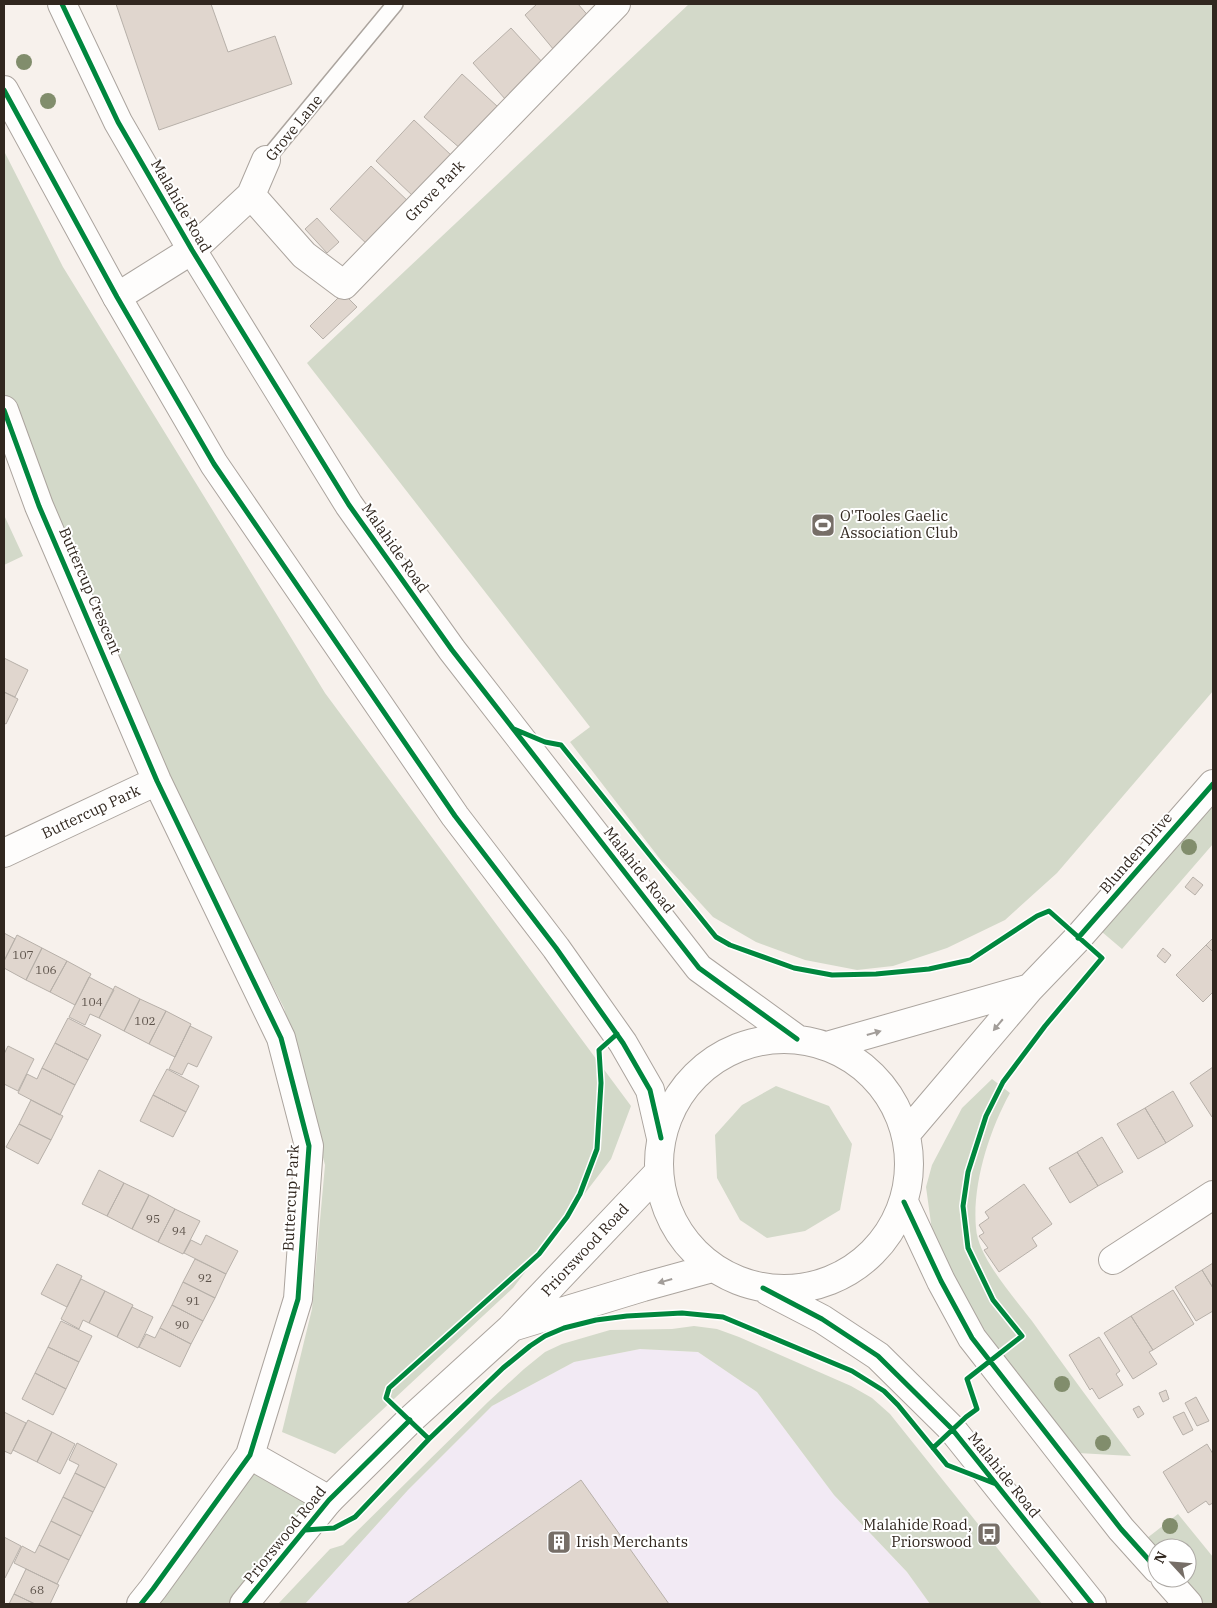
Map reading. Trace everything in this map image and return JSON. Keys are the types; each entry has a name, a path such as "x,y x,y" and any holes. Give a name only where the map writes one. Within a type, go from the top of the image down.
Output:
{"main road":[{"name":"Malahide Road","path":"62,4 118,122 192,250 349,505 452,650 700,968 797,1039"},
{"name":"Grove Park","path":"251,195 304,255 344,285 616,4"},
{"path":"4,90 117,297 214,464 455,816 556,948 623,1044 650,1090 661,1138"},
{"name":"Grove Lane","path":"117,297 192,250 251,195 266,160"},
{"name":"Buttercup Crescent","path":"4,410 39,506 157,780"},
{"name":"Buttercup Park","path":"4,853 157,780 281,1038 309,1146 298,1298 250,1455 154,1589 141,1604"},
{"name":"Blunden Drive","path":"906,1134 1030,988 1078,938 1213,784"},
{"path":"827,1046 1030,988"},
{"path":"797,1039 827,1046 858,1063 887,1093 898,1112 906,1134 909,1162 904,1202 893,1226 877,1248 843,1275 814,1286 789,1290 763,1288 746,1284 712,1268 693,1252 676,1229 664,1201 658,1172 661,1138 669,1113 682,1090 708,1064 734,1049 758,1041 797,1039"},
{"name":"Priorswood Road","path":"244,1604 328,1500 410,1420 511,1328 658,1172"},
{"path":"1113,1260 1213,1195"},
{"path":"904,1202 941,1280 972,1338 1121,1529 1147,1558"},
{"name":"Priorswood Road","path":"511,1328 643,1287 712,1268"},
{"name":"Malahide Road","path":"763,1288 822,1319 878,1356 952,1429 1092,1604"},
{"path":"250,1455 328,1500"},
{"path":"1174,1588 1188,1604"}],"lane":[{"name":"Grove Lane","path":"266,160 395,4"}],"shaded area":[{"path":"640,1349 698,1352 757,1392 834,1495 907,1572 930,1604 305,1604 408,1490 492,1406 574,1362"}],"green space":[{"name":"O'Tooles Gaelic Association Club","path":"689,4 1213,4 1213,691 1057,873 1005,920 947,948 893,966 857,970 805,960 756,942 713,917 660,859 570,742 590,727 307,363"},
{"path":"4,151 63,267 325,693 631,1106 611,1159 513,1288 335,1454 282,1432 312,1309 325,1165 284,1008 110,670 4,392"},
{"path":"4,515 23,556 4,565"},
{"path":"1213,786 1213,844 1122,949 1095,926"},
{"path":"992,1079 1010,1093 995,1124 979,1176 975,1211 978,1240 998,1277 1131,1456 1078,1453 965,1304 934,1245 926,1187 932,1165 962,1108"},
{"path":"776,1086 829,1106 852,1144 840,1210 805,1231 767,1238 740,1220 717,1178 715,1135 742,1105"},
{"path":"694,1326 717,1329 739,1337 851,1386 872,1398 890,1414 1042,1604 930,1604 907,1572 834,1495 757,1392 698,1352 640,1349 574,1362 492,1406 408,1490 305,1604 278,1604 330,1549 343,1545 488,1402 545,1352 562,1344 610,1330 672,1329"},
{"path":"250,1455 328,1500 244,1604 132,1604"},
{"path":"1178,1514 1213,1557 1213,1604 1191,1604 1178,1588 1197,1588 1197,1538 1147,1538"},
{"path":"1147,1538 1147,1548 1142,1542"}],"building":[{"path":"116,4 211,4 228,52 275,36 292,84 159,130"},
{"path":"537,4 578,4 591,19 554,50 525,15"},
{"path":"511,28 544,64 506,100 473,63"},
{"path":"462,74 498,107 461,149 424,117"},
{"path":"414,120 452,156 414,197 376,161"},
{"path":"371,166 410,203 369,246 330,209"},
{"path":"317,218 339,242 327,253 305,229"},
{"path":"343,293 357,307 323,339 310,326"},
{"path":"4,658 28,670 15,697 4,692"},
{"path":"4,692 18,699 6,724 4,723"},
{"path":"1193,877 1203,885 1195,895 1185,887"},
{"path":"4,933 15,939 4,961"},
{"path":"17,935 42,948 26,980 4,968 4,961"},
{"path":"1213,938 1213,952 1206,945"},
{"path":"1206,945 1213,952 1213,992 1203,1002 1176,975"},
{"path":"42,948 67,961 50,992 26,980"},
{"path":"1163,948 1171,955 1165,963 1157,956"},
{"path":"67,961 91,974 75,1005 50,992"},
{"path":"89,977 114,990 99,1018 90,1014 85,1025 69,1017"},
{"path":"115,986 140,999 124,1031 99,1018"},
{"path":"140,999 166,1011 149,1044 124,1031"},
{"path":"166,1011 191,1024 175,1057 149,1044"},
{"path":"68,1018 101,1035 88,1060 55,1043"},
{"path":"190,1026 212,1037 197,1067 188,1063 182,1075 169,1069"},
{"path":"55,1043 88,1060 75,1085 42,1068"},
{"path":"8,1046 34,1059 18,1091 4,1084 4,1054"},
{"path":"1213,1067 1213,1116 1212,1117 1190,1083"},
{"path":"42,1068 75,1085 60,1115 18,1093 27,1074 37,1079"},
{"path":"167,1069 199,1086 186,1112 153,1095"},
{"path":"1173,1091 1193,1126 1166,1143 1145,1108"},
{"path":"153,1095 186,1112 173,1137 140,1121"},
{"path":"31,1100 63,1116 51,1140 19,1124"},
{"path":"1145,1108 1166,1143 1138,1159 1117,1124"},
{"path":"19,1124 51,1140 38,1164 6,1147"},
{"path":"1102,1137 1123,1172 1098,1186 1077,1152"},
{"path":"1077,1152 1098,1186 1070,1203 1049,1168"},
{"path":"99,1170 124,1183 107,1216 82,1204"},
{"path":"124,1183 149,1195 132,1229 107,1216"},
{"path":"1024,1184 1052,1224 1032,1238 1037,1246 999,1272 984,1250 988,1248 979,1236 984,1233 979,1225 989,1218 985,1212"},
{"path":"149,1195 175,1209 158,1242 132,1229"},
{"path":"175,1209 200,1221 183,1254 158,1242"},
{"path":"206,1235 238,1251 226,1274 184,1253 191,1240 201,1245"},
{"path":"195,1259 226,1274 215,1298 183,1282"},
{"path":"1213,1263 1213,1288 1202,1270"},
{"path":"57,1264 82,1276 67,1307 41,1294"},
{"path":"1202,1270 1213,1288 1213,1311 1196,1321 1175,1287"},
{"path":"81,1279 105,1291 89,1323 83,1320 79,1329 61,1319"},
{"path":"183,1282 215,1298 203,1321 172,1305"},
{"path":"1173,1290 1194,1324 1153,1350 1131,1316"},
{"path":"105,1291 133,1305 117,1337 89,1323"},
{"path":"172,1305 203,1321 191,1344 160,1328"},
{"path":"132,1307 153,1317 138,1348 117,1337"},
{"path":"1131,1316 1153,1350 1149,1352 1157,1364 1133,1379 1104,1333"},
{"path":"61,1321 92,1336 79,1362 48,1347"},
{"path":"160,1328 191,1344 180,1367 139,1347 146,1334 155,1338"},
{"path":"1099,1337 1120,1371 1116,1374 1123,1385 1099,1399 1092,1388 1090,1390 1069,1355"},
{"path":"48,1347 79,1362 66,1389 35,1373"},
{"path":"35,1373 66,1389 53,1415 22,1399"},
{"path":"1166,1390 1169,1399 1163,1402 1159,1393"},
{"path":"1196,1397 1209,1421 1197,1426 1185,1403"},
{"path":"1139,1406 1144,1414 1138,1418 1133,1409"},
{"path":"4,1412 26,1423 11,1454 4,1451"},
{"path":"1184,1412 1193,1430 1183,1435 1173,1417"},
{"path":"28,1420 52,1432 37,1462 13,1450"},
{"path":"52,1432 75,1444 60,1474 37,1462"},
{"path":"77,1443 117,1464 105,1488 75,1473 79,1465 69,1460"},
{"path":"1207,1444 1213,1454 1213,1503 1209,1505 1206,1501 1188,1513 1163,1472"},
{"path":"75,1473 105,1488 93,1512 63,1497"},
{"name":"Irish Merchants","path":"581,1480 669,1604 406,1604"},
{"path":"63,1497 93,1512 81,1536 51,1521"},
{"path":"51,1521 81,1536 69,1560 39,1545"},
{"path":"4,1537 21,1546 5,1578 4,1577"},
{"path":"39,1545 69,1560 57,1584 14,1563 22,1546 35,1553"},
{"path":"26,1569 59,1585 50,1604 35,1604 14,1594"},
{"path":"14,1594 35,1604 9,1604"}],"cycle path":[{"path":"62,4 118,122 192,250 349,505 452,650 699,968 797,1039"},
{"path":"4,90 117,297 214,464 455,816 556,948 623,1043 650,1090 661,1138"},
{"path":"4,410 39,506 157,781 281,1038 309,1146 298,1299 250,1455 141,1604"},
{"path":"514,729 545,742 561,745 716,937 730,945 794,968 832,975 876,974 929,969 970,960 1037,916 1049,911 1102,958 1045,1026 1003,1082 986,1116 968,1172 963,1206 968,1248 993,1300 1022,1336 967,1379 977,1409 933,1448"},
{"path":"1078,938 1213,784"},
{"path":"617,1034 599,1050 601,1083 597,1149 580,1194 567,1217 539,1254 389,1388 386,1398 429,1439 503,1368 545,1336 564,1328 596,1320 627,1316 682,1313 723,1317 852,1371 884,1391 898,1405 947,1465 996,1484"},
{"path":"904,1202 941,1281 972,1338 1121,1529 1147,1558"},
{"path":"763,1288 822,1319 878,1356 952,1429 1092,1604"},
{"path":"244,1604 329,1500 410,1420"},
{"path":"305,1530 334,1528 355,1517 429,1439"}],"place":[{"name":"O'Tooles Gaelic Association Club","path":"823,525"},
{"name":"Malahide Road, Priorswood","path":"989,1534"},
{"name":"Irish Merchants","path":"559,1542"}]}
